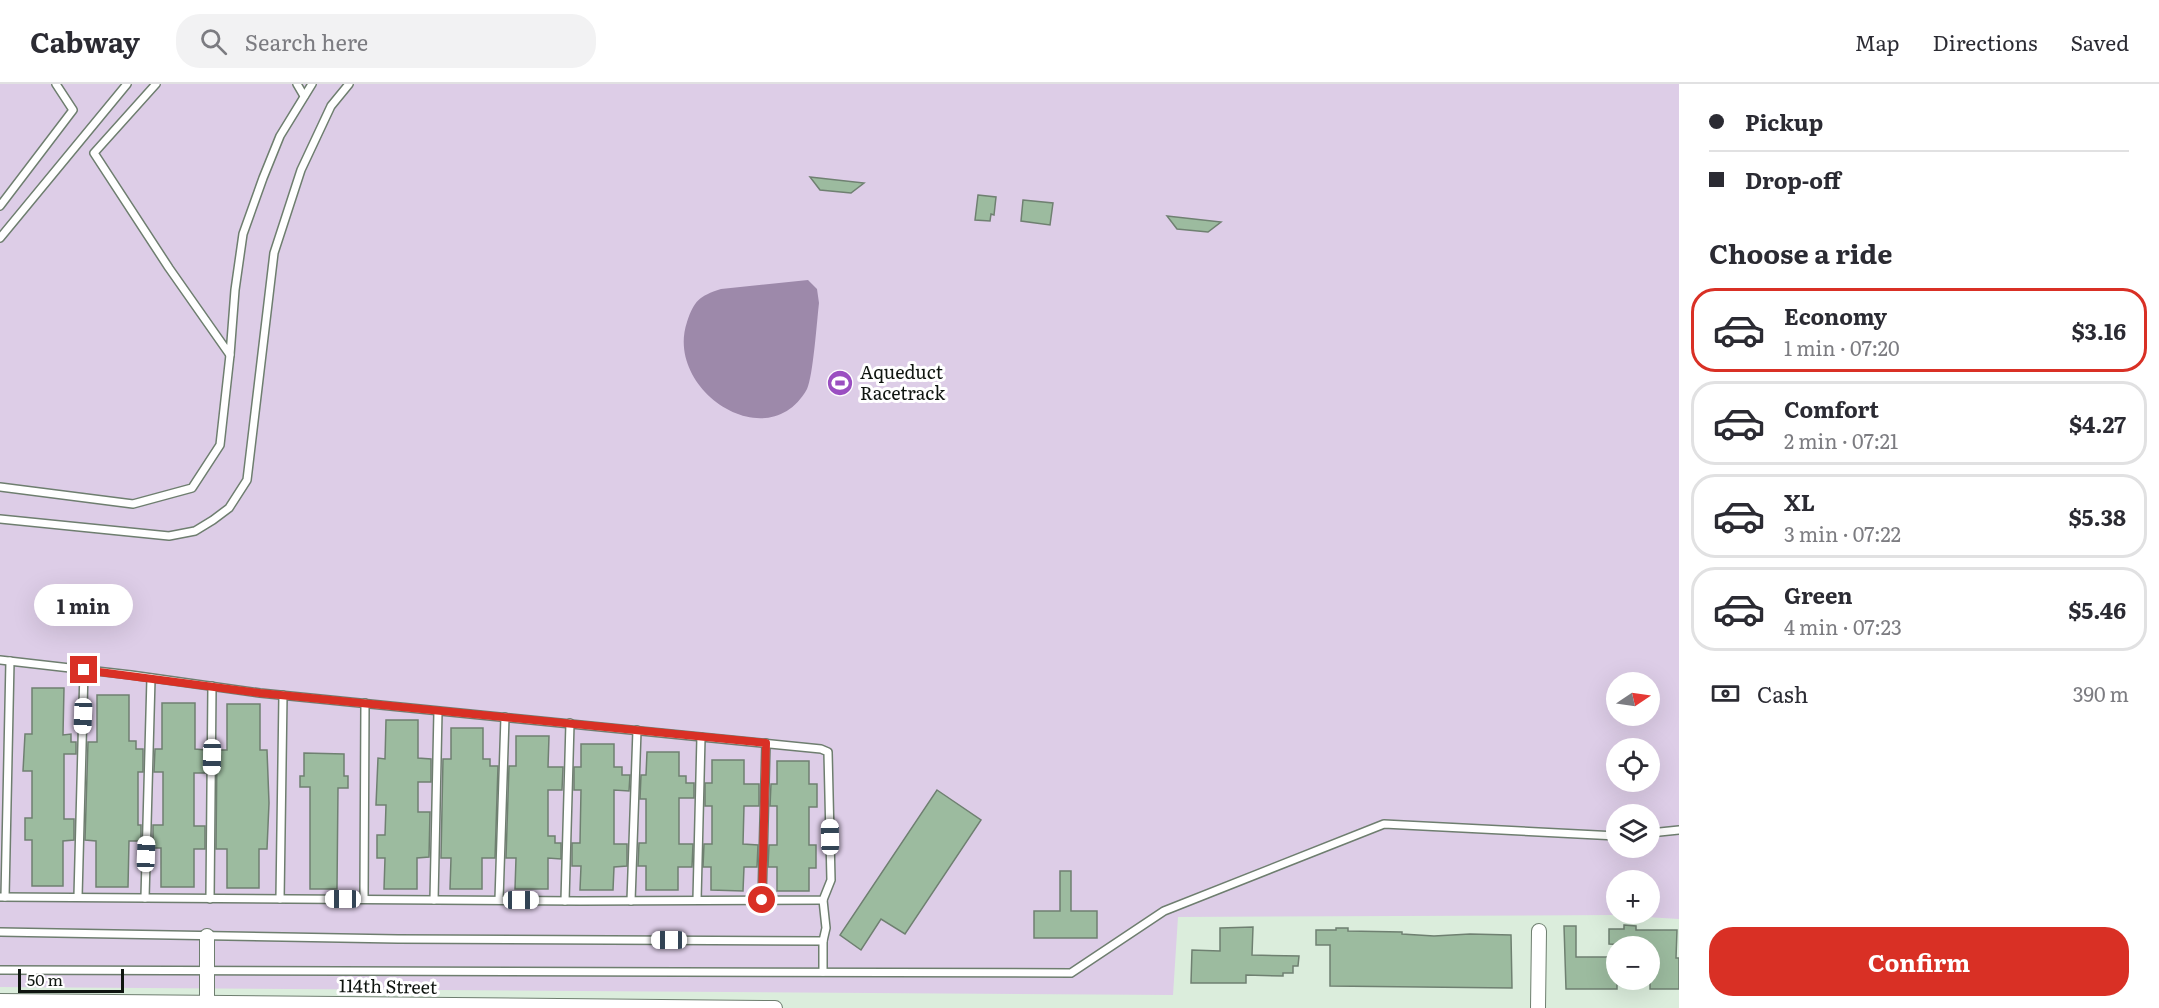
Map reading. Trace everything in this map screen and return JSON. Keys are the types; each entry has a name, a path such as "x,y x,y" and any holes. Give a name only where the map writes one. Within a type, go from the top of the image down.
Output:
{"street":[{"path":"1538,1008 1539,931"},
{"path":"207,936 207,1005"},
{"name":"114th Street","path":"0,1001 207,1005 775,1008"}],"lane":[{"path":"0,206 73,110 56,84"},
{"path":"0,238 127,84"},
{"path":"156,84 94,153 169,268 230,355"},
{"path":"297,84 304,96"},
{"path":"0,487 133,504 192,488 220,445 235,290 243,234 262,178 280,136 312,84"},
{"path":"0,519 169,536 195,531 229,508 247,480 274,253 301,170 332,106 349,84"},
{"path":"0,660 284,695 821,749 828,752 831,880 824,900 826,928 823,941 823,972"},
{"path":"10,662 4,729 2,897 565,901 824,900"},
{"path":"78,897 84,670"},
{"path":"145,898 151,678"},
{"path":"210,899 212,686"},
{"path":"280,899 284,695"},
{"path":"364,899 365,703"},
{"path":"434,900 438,711"},
{"path":"499,900 505,717"},
{"path":"565,901 570,723"},
{"path":"631,901 637,730"},
{"path":"697,900 701,736"},
{"path":"762,900 766,743"},
{"path":"0,970 1071,973 1164,910 1384,824 1606,835"},
{"path":"1660,832 1679,830"},
{"path":"0,932 823,941"}],"shaded area":[{"name":"Aqueduct Racetrack","path":"0,84 1679,84 1679,919 1660,918 1660,870 1606,870 1606,915 1178,917 1173,995 0,987"},
{"path":"808,280 817,289 819,303 813,361 807,389 790,409 769,418 746,416 724,407 705,392 691,371 684,347 687,322 695,304 707,294 721,289"}],"building":[{"path":"810,177 864,183 851,193 820,190"},
{"path":"978,195 996,197 994,215 991,214 990,221 975,220"},
{"path":"1023,200 1053,203 1050,225 1021,221"},
{"path":"1167,216 1221,222 1208,232 1177,229"},
{"path":"32,688 64,688 63,735 71,734 71,742 76,742 76,754 64,754 64,819 74,819 74,840 63,841 63,886 32,886 32,840 25,840 25,818 32,818 32,771 23,771 25,734 32,734"},
{"path":"97,695 129,695 129,741 136,741 136,749 143,749 143,772 138,772 138,825 141,825 141,841 129,841 128,887 96,887 96,841 85,840 88,742 97,742"},
{"path":"162,703 195,703 195,749 206,750 206,773 194,773 194,826 205,826 205,849 194,849 194,887 161,887 161,848 153,848 153,825 163,825 163,772 154,772 155,749 162,749"},
{"path":"227,704 260,704 260,750 267,750 269,803 267,849 259,849 259,888 227,888 227,849 216,849 217,750 227,750"},
{"path":"386,720 418,720 418,758 431,759 431,782 418,782 418,812 430,812 429,857 417,858 417,889 384,889 385,858 377,858 377,835 385,835 386,805 376,805 378,758 385,759"},
{"path":"451,728 483,728 483,759 490,759 490,766 498,766 495,858 482,858 482,889 450,889 451,858 441,858 443,759 451,759"},
{"path":"516,736 549,736 548,767 563,767 562,790 548,790 548,836 555,836 555,843 561,843 561,859 548,858 548,889 515,889 516,858 506,858 509,766 516,766"},
{"path":"581,744 614,744 614,767 622,767 622,775 630,775 629,791 614,790 614,844 627,844 627,866 614,867 613,890 580,890 581,866 572,866 572,843 580,843 581,790 574,790 574,767 581,767"},
{"path":"647,752 679,752 679,776 686,776 686,783 694,783 694,798 679,798 679,844 693,844 692,867 678,867 678,890 646,890 646,866 638,866 639,843 646,843 646,799 640,799 641,775 646,775"},
{"path":"304,753 344,754 344,776 348,776 348,788 338,788 337,889 310,889 310,787 300,787 300,776 304,776"},
{"path":"712,760 744,760 744,784 759,784 759,806 744,806 743,844 758,845 757,867 744,867 743,891 711,890 711,867 703,867 704,844 712,844 712,806 705,806 705,783 712,783"},
{"path":"777,761 809,761 809,784 817,784 817,807 809,807 809,845 816,845 816,868 809,868 809,891 777,891 777,867 768,867 769,845 777,845 777,806 770,806 771,784 777,784"},
{"path":"937,790 981,820 905,934 881,919 861,950 840,935"},
{"path":"1060,871 1071,871 1071,911 1097,911 1097,938 1034,938 1034,911 1060,911"},
{"path":"1624,925 1636,926 1636,930 1677,930 1676,958 1679,958 1679,989 1660,989 1660,936 1609,936 1609,929 1624,929"},
{"path":"1564,926 1576,926 1576,957 1606,957 1606,989 1566,989"},
{"path":"1253,927 1252,955 1299,956 1298,966 1293,966 1293,973 1283,973 1283,976 1246,975 1246,983 1191,983 1192,950 1220,951 1220,928"},
{"path":"1336,928 1348,928 1348,931 1402,932 1402,934 1434,936 1511,935 1512,988 1330,986 1330,945 1316,945 1316,930 1336,930"}],"place":[{"name":"Aqueduct Racetrack","path":"840,383"}],"route":[{"path":"84,670 260,693 766,743 762,900"}]}
